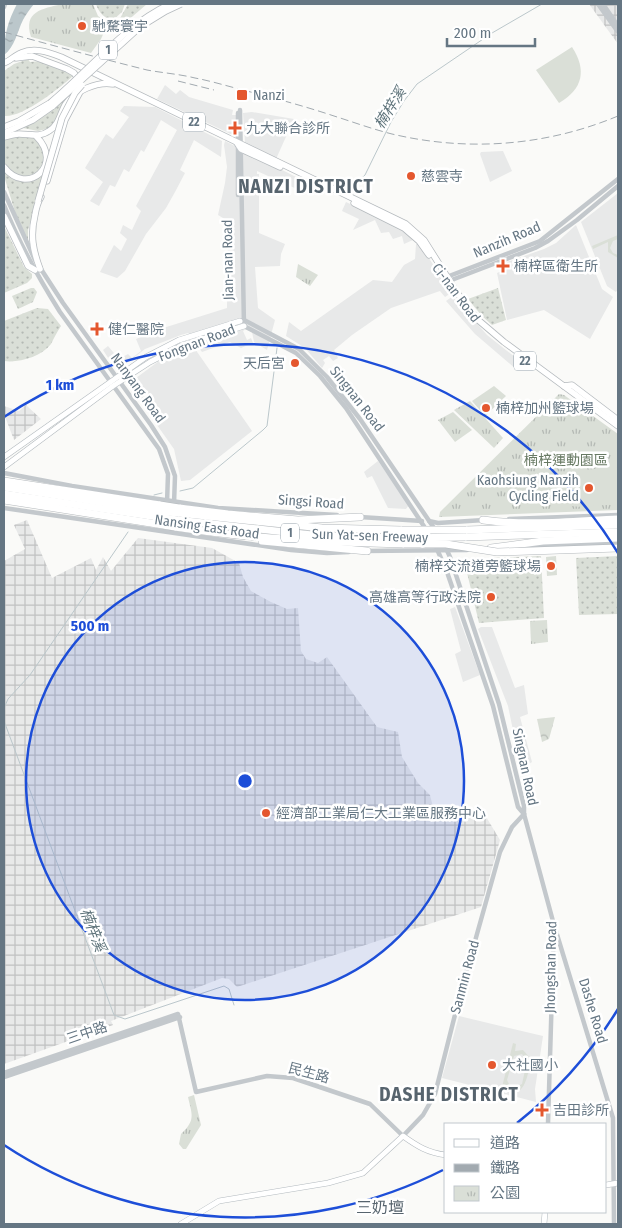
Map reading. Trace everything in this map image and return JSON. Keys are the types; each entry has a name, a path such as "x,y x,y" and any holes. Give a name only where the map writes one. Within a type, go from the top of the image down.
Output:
{"highway":[{"path":"4,481 65,490 87,503 177,514 228,514 298,520 360,517"},
{"name":"Sun Yat-sen Freeway","path":"4,487 71,501"},
{"name":"Sun Yat-sen Freeway","path":"4,494 403,537 618,525"},
{"path":"4,500 78,511 87,503"},
{"path":"177,514 208,532 245,539 367,551"},
{"path":"483,520 511,523 618,520"},
{"path":"208,532 329,542 403,537 488,551 506,552 618,548"},
{"name":"Sun Yat-sen Freeway","path":"466,534 618,532"},
{"path":"491,548 543,541 618,538"}],"main road":[{"name":"1","path":"4,127 52,104 125,33 150,15 170,4"},
{"name":"1","path":"4,135 33,120 85,78 140,28 166,10 181,4"},
{"path":"6,62 20,53 43,51 61,57 118,85"},
{"path":"6,62 19,57 30,56 67,69 79,77 80,92 65,120 42,195 38,201"},
{"path":"37,270 32,233 38,201 62,118 68,104 85,78"},
{"path":"4,135 36,136 46,133 52,129 66,104 73,96 100,84 118,85"},
{"name":"22","path":"118,85 239,145"},
{"path":"4,167 16,178 34,178 41,173 47,161 44,146 36,136"},
{"name":"Ci-nan Road","path":"239,145 342,195 422,240 470,314 494,338 618,430"},
{"path":"4,216 28,266 37,270"},
{"name":"Ci-nan Road","path":"446,279 477,318 504,342 618,426"},
{"name":"Fongnan Road","path":"4,467 112,384 116,376 146,357 179,340 242,323"},
{"name":"Fongnan Road","path":"4,457 35,434 112,384 120,382 150,362 181,346 242,323"},
{"name":"Ci-nan Road","path":"564,386 572,385 618,420"},
{"path":"181,1224 219,1201 328,1183 363,1173 403,1136 418,1147 436,1154 444,1155"}],"street":[{"path":"598,4 618,32"},
{"path":"603,4 618,26"},
{"name":"Jian-nan Road","path":"239,145 237,115 240,110 242,323"},
{"name":"Nanzih Road","path":"446,279 540,241 618,179"},
{"name":"Nanzih Road","path":"446,279 535,248 548,241 618,186"},
{"path":"4,192 24,246"},
{"path":"4,205 24,246"},
{"name":"Nanyang Road","path":"24,246 60,312 159,449 168,474 164,532"},
{"name":"Nanyang Road","path":"37,270 116,376 168,452 175,476 177,514 170,533"},
{"path":"242,323 282,342 303,355"},
{"name":"Singnan Road","path":"303,355 346,408 422,521 439,551 493,706 518,807 524,814"},
{"name":"Singnan Road","path":"303,355 344,397 448,550 499,704 524,806 524,814"},
{"path":"4,473 149,498 158,511 167,501 177,514"},
{"name":"Nansing East Road","path":"4,508 140,529 291,550 327,553 439,551 618,543"},
{"name":"Singsi Road","path":"360,517 438,523 618,515"},
{"name":"Jhongshan Road","path":"524,814 554,925 548,1123"},
{"name":"Sanmin Road","path":"403,1136 423,1115 435,1094 477,931 500,852 512,827 524,814"},
{"name":"Dashe Road","path":"554,925 613,1118 614,1224"},
{"path":"4,1077 179,1016"},
{"name":"民生路","path":"179,1016 196,1092 267,1076 293,1078 370,1104 403,1136"},
{"name":"三中路","path":"4,1073 179,1016"}],"shaded area":[{"path":"589,4 618,4 618,44"},
{"path":"165,85 176,94 180,90 189,97 233,110 232,115 236,115 237,137 157,99"},
{"path":"124,106 155,107 222,141 221,157 194,140 180,170 185,173 175,192 166,208 146,234 125,271 117,278 100,272 114,245 121,251 127,239 120,233 123,225 132,230 141,211 136,206 177,130 161,120 144,152 141,150 129,172 124,169 115,187 110,185 99,206 90,201 103,182 85,168 106,134 113,139 129,117 120,111"},
{"path":"252,112 294,119 276,159 245,143 243,113"},
{"path":"225,141 304,181 299,190 257,171 257,174 259,174 259,233 285,244 281,254 280,266 255,267 258,308 275,320 267,350 254,342 252,332 246,329 243,331 247,340 251,338 253,343 241,348 230,342 202,352 188,333 145,349 119,369 114,367 103,350 108,346 119,359 128,354 132,358 141,351 136,339 160,329 227,308 228,221 218,215 227,167"},
{"path":"503,151 512,171 490,182 480,154 481,152"},
{"path":"618,193 618,289 616,292 607,286 581,222"},
{"path":"346,202 402,229 413,240 404,244 402,236 393,239 389,232 381,233 375,220 353,230 359,219 342,211"},
{"path":"576,225 602,289 613,297 590,339 544,310 507,320 497,273 509,268 507,262 556,243"},
{"path":"416,244 420,244 451,293 445,297 440,291 391,308 334,350 338,358 333,361 329,356 323,360 325,363 322,368 305,348 286,336 289,322 301,331 373,280 392,282 404,265 415,259"},
{"path":"453,296 487,335 525,365 516,369 475,334 446,301"},
{"path":"193,346 252,431 190,480 181,481 174,449 128,384 159,361"},
{"path":"26,405 41,419 14,440 4,414 4,406 19,411"},
{"path":"378,461 409,505 406,509 388,508 372,476 367,478 364,472"},
{"path":"27,520 52,578 91,558 96,570 103,557 111,571 138,538 212,548 239,563 243,577 251,591 287,609 298,608 301,651 306,659 318,663 327,657 377,727 398,732 402,757 418,783 430,795 436,819 448,821 461,814 485,815 500,840 481,907 237,987 229,979 222,978 111,1021 113,1025 4,1064 4,561 25,549 14,525"},
{"path":"455,607 480,675 463,682 455,654 461,651 450,609"},
{"path":"481,627 492,627 515,688 524,685 528,714 520,717 532,762 521,769 508,706 478,629"},
{"name":"大社國小","path":"459,1016 543,1036 535,1089 536,1102 442,1078"}],"green space":[{"path":"62,4 93,4 98,16 108,23 101,39 91,53 31,37 29,28 32,16 41,10"},
{"path":"96,4 125,4 122,12 113,20 102,15"},
{"path":"128,4 147,4 126,22 120,24 118,22"},
{"path":"572,47 580,63 580,78 573,92 559,103 536,70"},
{"path":"28,59 30,62 35,61 52,65 74,75 30,107 21,112 4,116 4,71 14,64"},
{"path":"68,97 51,128 38,131 23,128"},
{"path":"18,136 37,140 42,147 44,157 41,183 28,231 28,241 16,215 4,176 4,138"},
{"path":"4,226 24,267 32,274 32,278 27,283 4,293"},
{"path":"618,235 618,239 613,241 610,248 613,253 618,255 618,258 608,252 608,242 593,249 592,246"},
{"path":"298,264 318,275 310,286 296,277"},
{"path":"34,288 37,292 33,302 18,309 12,296"},
{"path":"498,288 506,320 492,325 468,299"},
{"path":"37,308 48,309 61,326 51,344 36,356 16,361 4,361 4,321"},
{"name":"楠梓加州籃球場","path":"494,386 506,396 485,416 472,401"},
{"name":"楠梓運動園區","path":"559,394 564,395 618,434 618,510 439,517 440,512"},
{"path":"470,401 503,438 494,448 454,410"},
{"path":"453,412 472,430 455,442 438,420"},
{"name":"Kaohsiung Nanzih Cycling Field","path":"605,468 606,473 618,480 618,498 613,503 576,507 566,504 559,496 560,486 563,481 573,475 572,471"},
{"path":"541,556 544,618 479,623 464,560"},
{"name":"楠梓交流道旁籃球場","path":"556,556 557,575 547,576 546,557"},
{"path":"618,556 618,614 579,615 576,558"},
{"path":"547,620 548,642 531,644 530,621"},
{"path":"555,717 549,739 542,742 537,719"},
{"path":"513,1043 516,1044 515,1051 523,1050 531,1059 529,1071 521,1089 517,1091 512,1090 506,1085 504,1091 501,1091","holes":["522,1054 527,1061 522,1084 514,1088 510,1086 507,1080 514,1056"]},
{"path":"194,1095 201,1125 186,1149 183,1149 179,1144 181,1134 189,1125 192,1117 188,1097"}],"water":[{"path":"17,4 34,4 23,20 11,48 4,55 7,28"}],"waterway":[{"name":"楠梓溪","path":"349,190 365,175 391,122 417,84 492,33 542,4"},
{"name":"楠梓溪","path":"180,491 193,488 267,426 277,348"},
{"name":"楠梓溪","path":"154,495 162,493"},
{"name":"楠梓溪","path":"4,708 8,699 30,675 128,532"},
{"name":"楠梓溪","path":"4,721 114,1015 125,1019 224,986 229,989 234,1005"}],"railway":[{"path":"4,32 147,70 183,75 213,82 300,105 392,134 421,140 478,144 535,140 591,126 618,116"},
{"path":"178,81 214,90"}],"place":[{"name":"馳騖寰宇","path":"82,26"},
{"name":"Nanzi","path":"242,95"},
{"name":"九大聯合診所","path":"235,128"},
{"name":"慈雲寺","path":"411,176"},
{"name":"楠梓區衛生所","path":"503,266"},
{"name":"健仁醫院","path":"97,329"},
{"name":"天后宮","path":"295,363"},
{"name":"楠梓加州籃球場","path":"486,408"},
{"name":"Kaohsiung Nanzih Cycling Field","path":"589,488"},
{"name":"楠梓交流道旁籃球場","path":"551,566"},
{"name":"高雄高等行政法院","path":"491,597"},
{"name":"經濟部工業局仁大工業區服務中心","path":"266,813"},
{"name":"大社國小","path":"492,1065"},
{"name":"吉田診所","path":"542,1110"}],"district":[{"name":"NANZI DISTRICT","path":"306,186"},
{"name":"DASHE DISTRICT","path":"449,1094"},
{"name":"三奶壇","path":"380,1207"}]}
